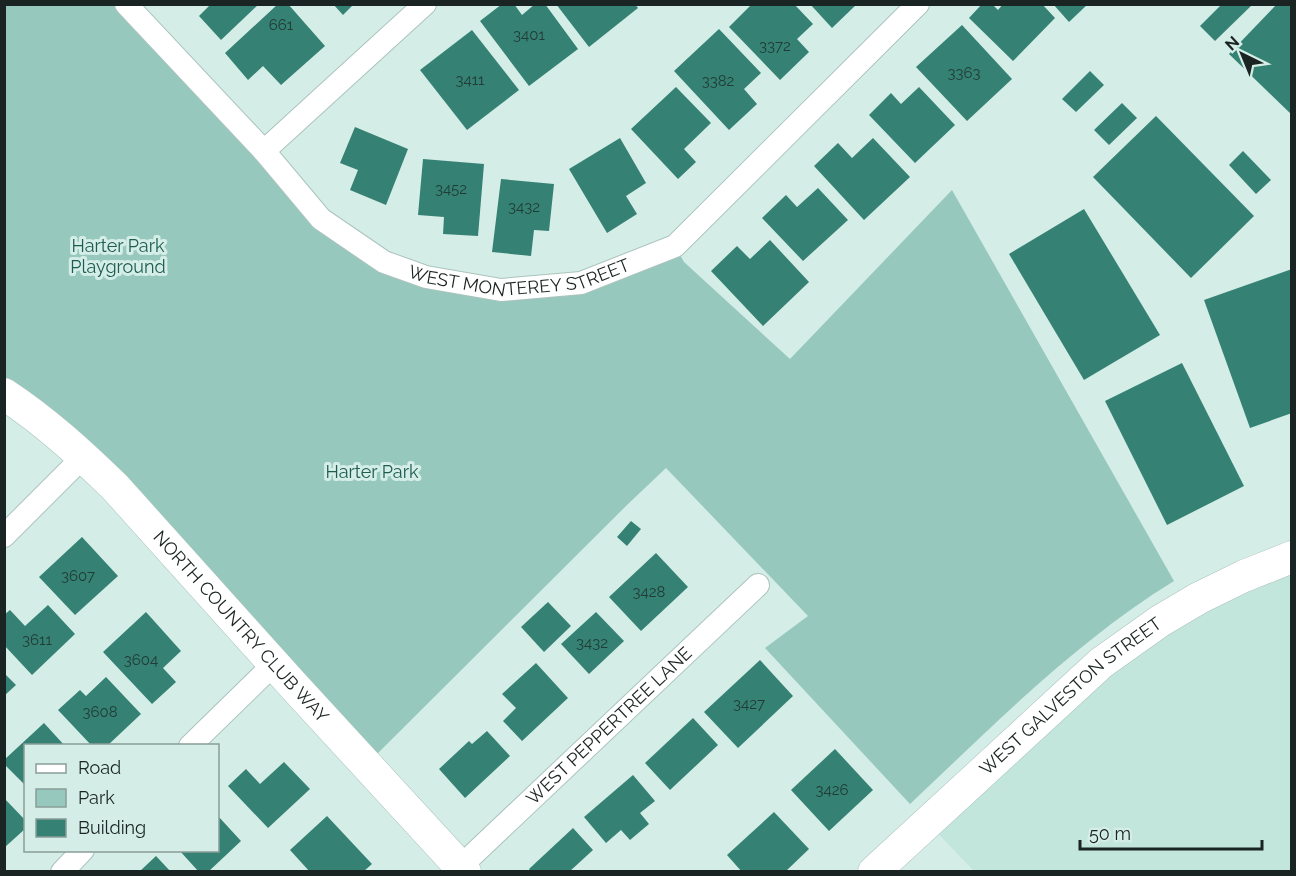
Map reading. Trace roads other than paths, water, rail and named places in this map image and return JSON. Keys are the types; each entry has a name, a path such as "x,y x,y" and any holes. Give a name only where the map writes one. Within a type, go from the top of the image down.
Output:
{"street":[{"name":"WEST MONTEREY STREET","path":"126,4 264,151 321,219 384,262 426,277 501,290 581,283 675,246 918,4"},
{"path":"264,151 425,4"},
{"name":"NORTH COUNTRY CLUB WAY","path":"4,394 33,413 84,456 115,487 463,869"},
{"path":"4,536 84,456"},
{"name":"WEST GALVESTON STREET","path":"874,872 1101,663 1160,621 1200,598 1244,576 1292,557"},
{"name":"WEST PEPPERTREE LANE","path":"463,869 758,585"},
{"path":"192,744 274,664"},
{"path":"62,872 81,852"}],"park label":[{"name":"Harter Park Playground","path":"118,256"},
{"name":"Harter Park","path":"372,472"}]}
